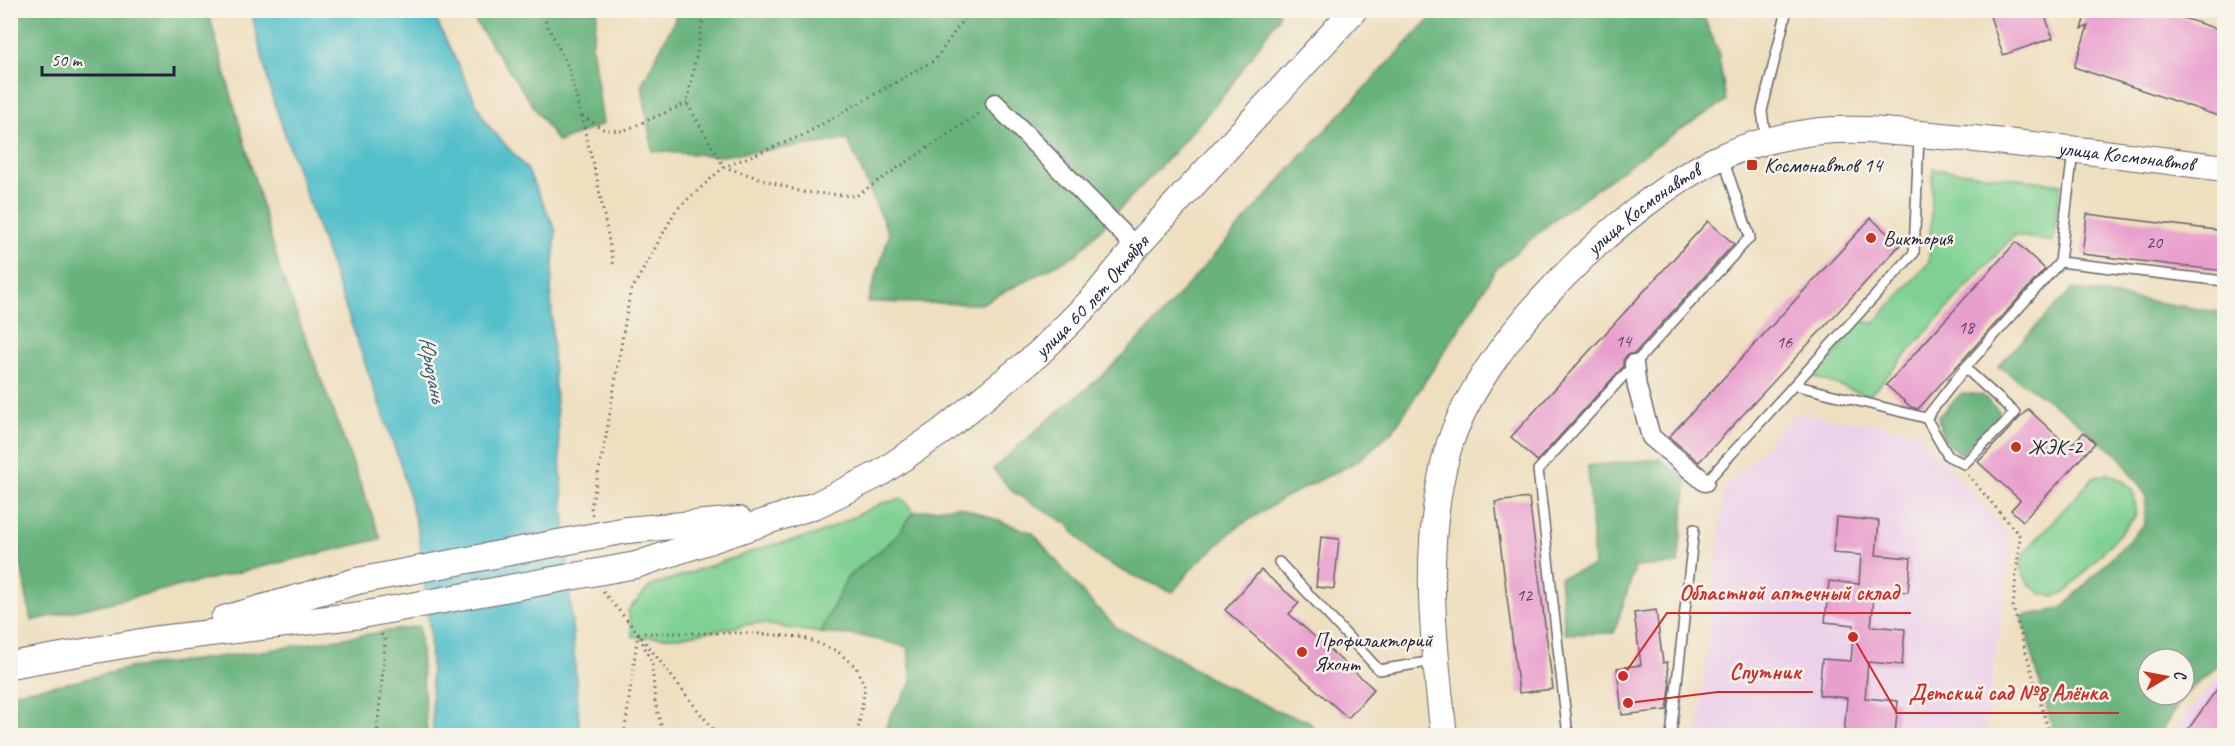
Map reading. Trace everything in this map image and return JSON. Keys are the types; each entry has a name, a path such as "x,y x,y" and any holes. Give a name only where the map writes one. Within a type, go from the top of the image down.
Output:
{"main road":[{"name":"улица 60 лет Октября","path":"778,517 816,505 851,490 879,474 941,432 1038,354 1094,299 1136,247 1354,10"},
{"name":"улица Космонавтов","path":"1444,735 1430,585 1435,520 1447,452 1463,412 1494,359 1531,313 1585,256 1626,218 1680,180 1722,157 1766,142 1820,131 1864,129 1919,134 2074,149 2224,168"},
{"path":"152,640 357,581 627,530 778,517"},
{"path":"10,665 152,640 361,615 636,565 778,517"}],"street":[{"path":"995,103 1136,247"},
{"path":"1634,364 1637,387 1651,437 1703,485"}],"lane":[{"path":"1766,142 1762,111 1787,10"},
{"path":"1703,485 1914,253 1919,134"},
{"path":"1926,418 1965,368 2060,262 2074,149"},
{"path":"1568,735 1538,470 1750,237 1722,157"},
{"path":"2060,262 2224,281"},
{"path":"1794,385 1926,418 1948,456 1964,465 2015,413 1965,368"},
{"path":"1671,735 1694,529"},
{"path":"1279,562 1379,670 1436,661"}],"path":[{"path":"540,10 569,69 597,179 614,267"},
{"path":"705,10 687,104 724,167 802,192 856,196 995,103"},
{"path":"593,518 591,507 605,442 630,293 676,210 724,167 803,135 935,60 970,10"},
{"path":"580,115 605,130 623,130 638,126 687,104"},
{"path":"1955,460 2020,536 2013,607 2050,735"},
{"path":"602,583 603,594 638,633 718,735"},
{"path":"361,615 385,639 384,677 377,735"},
{"path":"624,735 638,633"},
{"path":"638,633 652,664 655,702 664,735"},
{"path":"638,633 749,633 802,637 837,651 856,667 865,687 857,735"}],"shaded area":[{"path":"1796,413 1918,431 2012,538 1985,735 1698,736 1724,489"},
{"path":"2224,670 2224,735 2169,735 2193,707 2196,707 2196,703"}],"green space":[{"path":"10,11 208,11 279,267 381,539 31,621 10,500"},
{"path":"468,11 598,11 592,45 603,124 558,142"},
{"path":"674,11 1279,11 1278,18 1227,91 1175,151 1077,254 981,304 868,302 889,235 848,140 721,156 652,151 642,84 675,20"},
{"path":"1443,11 1701,11 1718,51 1726,101 1667,138 1556,218 1495,270 1394,429 1358,461 1284,498 1236,528 1191,569 1173,592 1127,573 1094,555 1066,523 1013,492 993,469 1057,412 1102,376 1149,329 1315,141 1427,22"},
{"path":"1933,169 2061,184 2053,242 2014,235 1869,396 1814,377 1861,321 1874,323 1929,262"},
{"path":"2072,289 2224,313 2224,661 2196,685 2196,647 2136,647 2136,707 2176,707 2159,735 2054,735 2022,616 2061,609 2145,524 2146,495 2119,456 2062,410 1998,366"},
{"path":"1962,393 1982,395 2000,412 1961,454 1943,439 1938,417"},
{"path":"1660,459 1687,480 1678,564 1635,567 1614,633 1565,634 1560,577 1594,566 1588,466"},
{"path":"2108,474 2123,481 2132,489 2135,517 2066,592 2054,596 2041,594 2028,583 2020,567 2024,553 2093,478"},
{"path":"903,499 914,512 895,538 848,577 820,633 757,623 679,637 633,637 628,610 651,586 765,547 818,534 882,503"},
{"path":"958,506 1033,533 1086,597 1117,628 1173,655 1207,677 1282,713 1309,721 1317,735 883,735 890,716 912,682 908,647 861,636 820,633 848,577 895,538 914,512"},
{"path":"419,626 427,732 424,735 11,735 11,693 73,682 129,668 250,653"}],"water":[{"name":"Юрюзань","path":"251,11 432,11 486,123 527,169 556,231 551,289 553,360 580,735 433,735 430,633 419,535 401,466 272,97"}],"building":[{"path":"1988,10 2043,10 2053,38 2003,55"},
{"path":"2087,10 2158,10 2224,31 2224,118 2074,67 2088,26 2081,29"},
{"path":"2087,214 2224,231 2224,271 2082,254"},
{"path":"1871,218 1900,245 1699,462 1669,437"},
{"path":"1708,221 1734,244 1635,353 1627,355 1623,360 1623,367 1537,461 1511,437"},
{"path":"2016,242 2045,269 1918,409 1911,407 1886,385"},
{"path":"2028,409 2069,447 2084,432 2095,443 2023,521 2011,510 2020,500 1978,462"},
{"path":"1529,498 1553,689 1519,693 1495,502"},
{"path":"1836,517 1879,521 1876,555 1911,558 1908,592 1875,589 1871,626 1905,629 1902,665 1868,662 1865,698 1898,701 1895,735 1844,733 1847,698 1819,695 1822,659 1851,661 1854,625 1825,622 1829,581 1859,584 1861,555 1833,553"},
{"path":"1321,537 1339,539 1334,589 1316,587"},
{"name":"Профилакторий Яхонт","path":"1261,570 1299,603 1289,614 1374,689 1348,718 1225,610"},
{"path":"1656,610 1663,663 1667,662 1670,688 1667,710 1622,715 1617,668 1641,665 1634,613"},
{"path":"2224,679 2224,735 2184,735"}],"place":[{"name":"Космонавтов 14","path":"1752,165"},
{"name":"Виктория","path":"1871,238"},
{"name":"ЖЭК-2","path":"2016,447"},
{"name":"Детский сад №8 Алёнка","path":"1853,637"},
{"name":"Профилакторий Яхонт","path":"1302,652"},
{"name":"Областной аптечный склад","path":"1623,676"},
{"name":"Спутник","path":"1628,703"}]}
